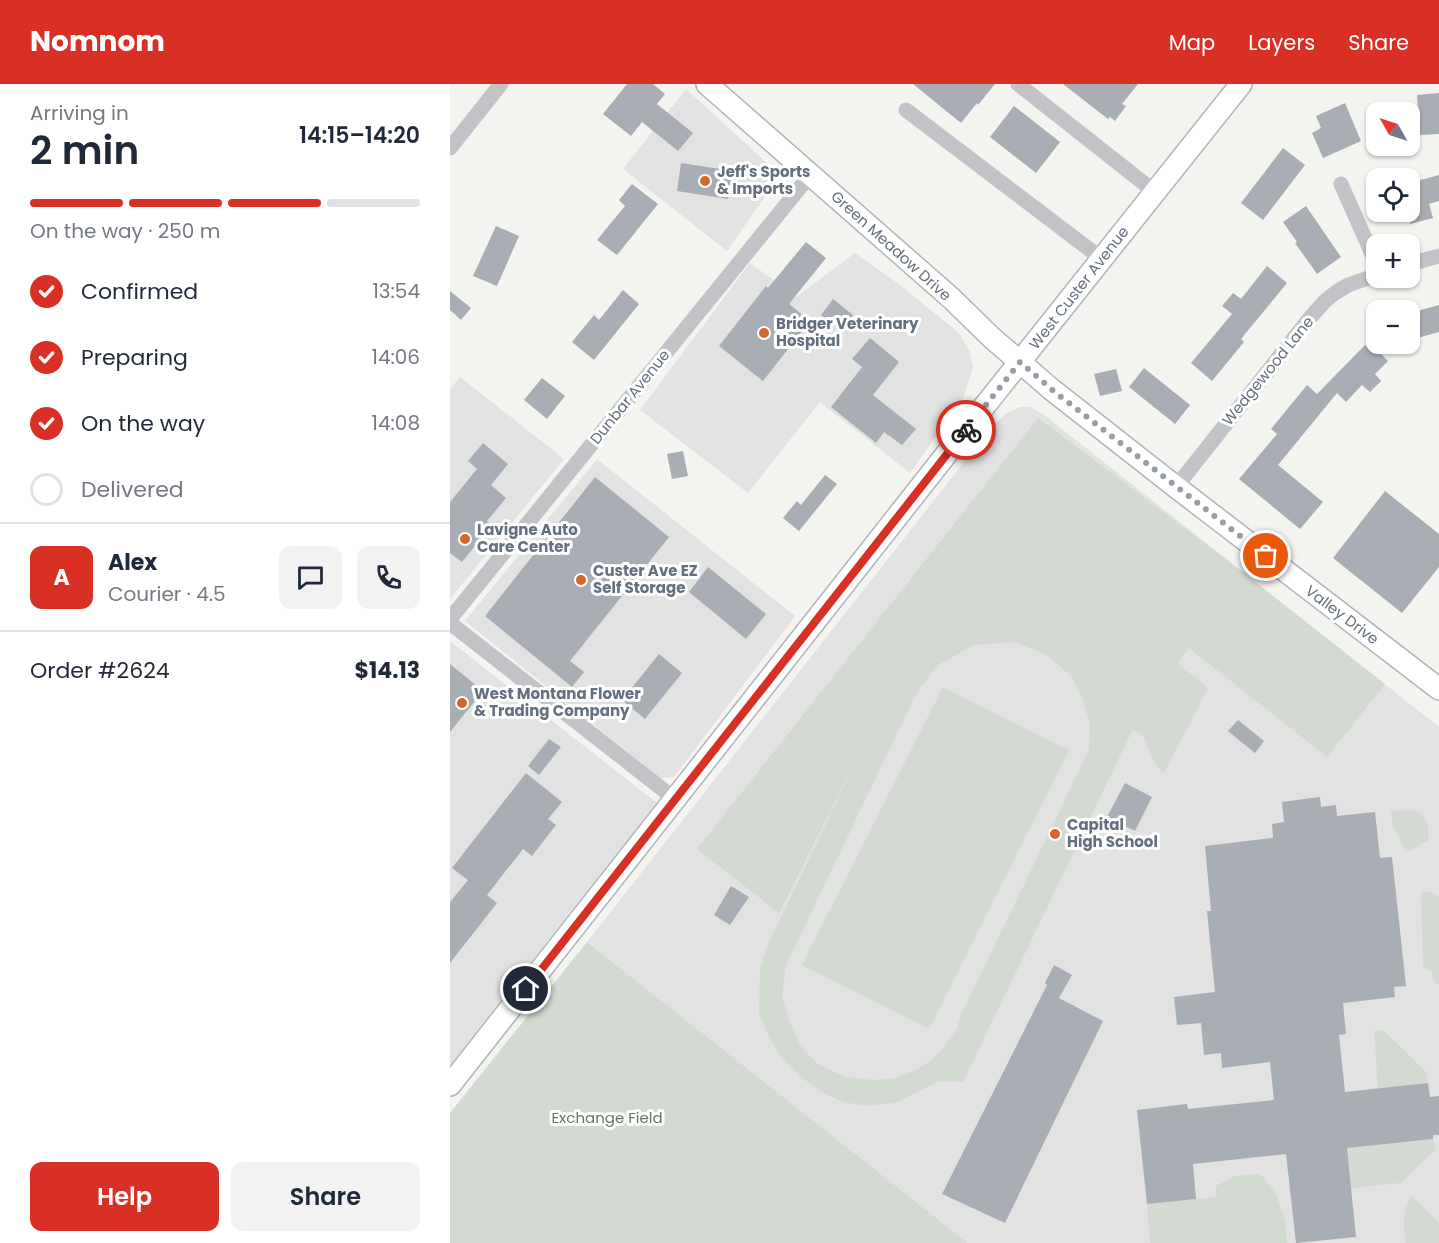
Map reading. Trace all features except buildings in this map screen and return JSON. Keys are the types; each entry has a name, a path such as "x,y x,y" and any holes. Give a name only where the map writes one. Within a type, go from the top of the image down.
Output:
{"main road":[{"name":"Green Meadow Drive","path":"707,84 951,298 1020,362"},
{"name":"West Custer Avenue","path":"450,1085 1240,84"},
{"name":"Valley Drive","path":"1020,362 1176,487 1439,688"}],"street":[{"path":"450,148 501,84"},
{"path":"1018,84 1155,192"},
{"path":"906,110 1102,259"},
{"name":"Dunbar Avenue","path":"450,621 811,174"},
{"path":"1341,184 1366,240"},
{"path":"1420,261 1439,256"},
{"name":"Wedgewood Lane","path":"1176,487 1325,301 1348,285 1366,279"},
{"path":"450,621 675,799"}],"shaded area":[{"path":"686,89 780,175 727,251 623,169"},
{"path":"855,253 900,285 959,333 970,352 973,367 963,398 910,473 820,402 748,493 640,410 750,263 796,297"},
{"path":"460,377 564,459 450,599 450,389"},
{"name":"Capital High School","path":"1020,407 1030,407 1043,414 1439,727 1439,1243 968,1243 587,942 994,424 1007,413"},
{"path":"597,459 795,616 674,777 660,778 465,621"},
{"path":"450,641 657,803 450,1065"}],"green space":[{"path":"1038,418 1222,556 1385,684 1327,757 1189,648 1177,663 1208,688 1164,773 1155,764 1144,737 1133,729 963,1082 940,1081 898,1102 868,1106 843,1102 824,1093 802,1078 781,1057 759,1013 760,970 767,946 864,745 779,913 697,849","holes":["1014,642 1047,655 1071,676 1083,699 1090,724 1089,750 961,1015 956,1030 945,1046 930,1061 914,1071 895,1078 873,1080 844,1077 816,1063 800,1045 782,997 786,965 917,692 938,665 974,645"]},
{"path":"943,687 1069,750 929,1029 802,965"},
{"path":"1411,810 1424,817 1429,841 1406,851 1393,825 1391,811"},
{"path":"1421,892 1439,896 1439,985 1434,981 1432,972 1423,966"},
{"name":"Exchange Field","path":"587,942 968,1243 450,1243 450,1113"},
{"path":"1383,1030 1426,1072 1428,1083 1378,1089 1374,1031"},
{"path":"1433,1139 1436,1149 1401,1183 1351,1188 1347,1148"},
{"path":"1260,1174 1275,1191 1285,1221 1287,1243 1150,1243 1147,1204 1216,1197 1216,1186 1234,1176"},
{"path":"1411,1195 1439,1223 1439,1243 1406,1243 1404,1218"}],"way so far":[{"path":"966,430 1020,362 1056,393 1266,556"}],"place":[{"name":"Jeff's Sports & Imports","path":"705,181"},
{"name":"Bridger Veterinary Hospital","path":"764,333"},
{"name":"Lavigne Auto Care Center","path":"465,539"},
{"name":"Custer Ave EZ Self Storage","path":"581,580"},
{"name":"West Montana Flower & Trading Company","path":"462,703"},
{"name":"Capital High School","path":"1055,834"}],"route":[{"path":"526,989 966,430"}]}
